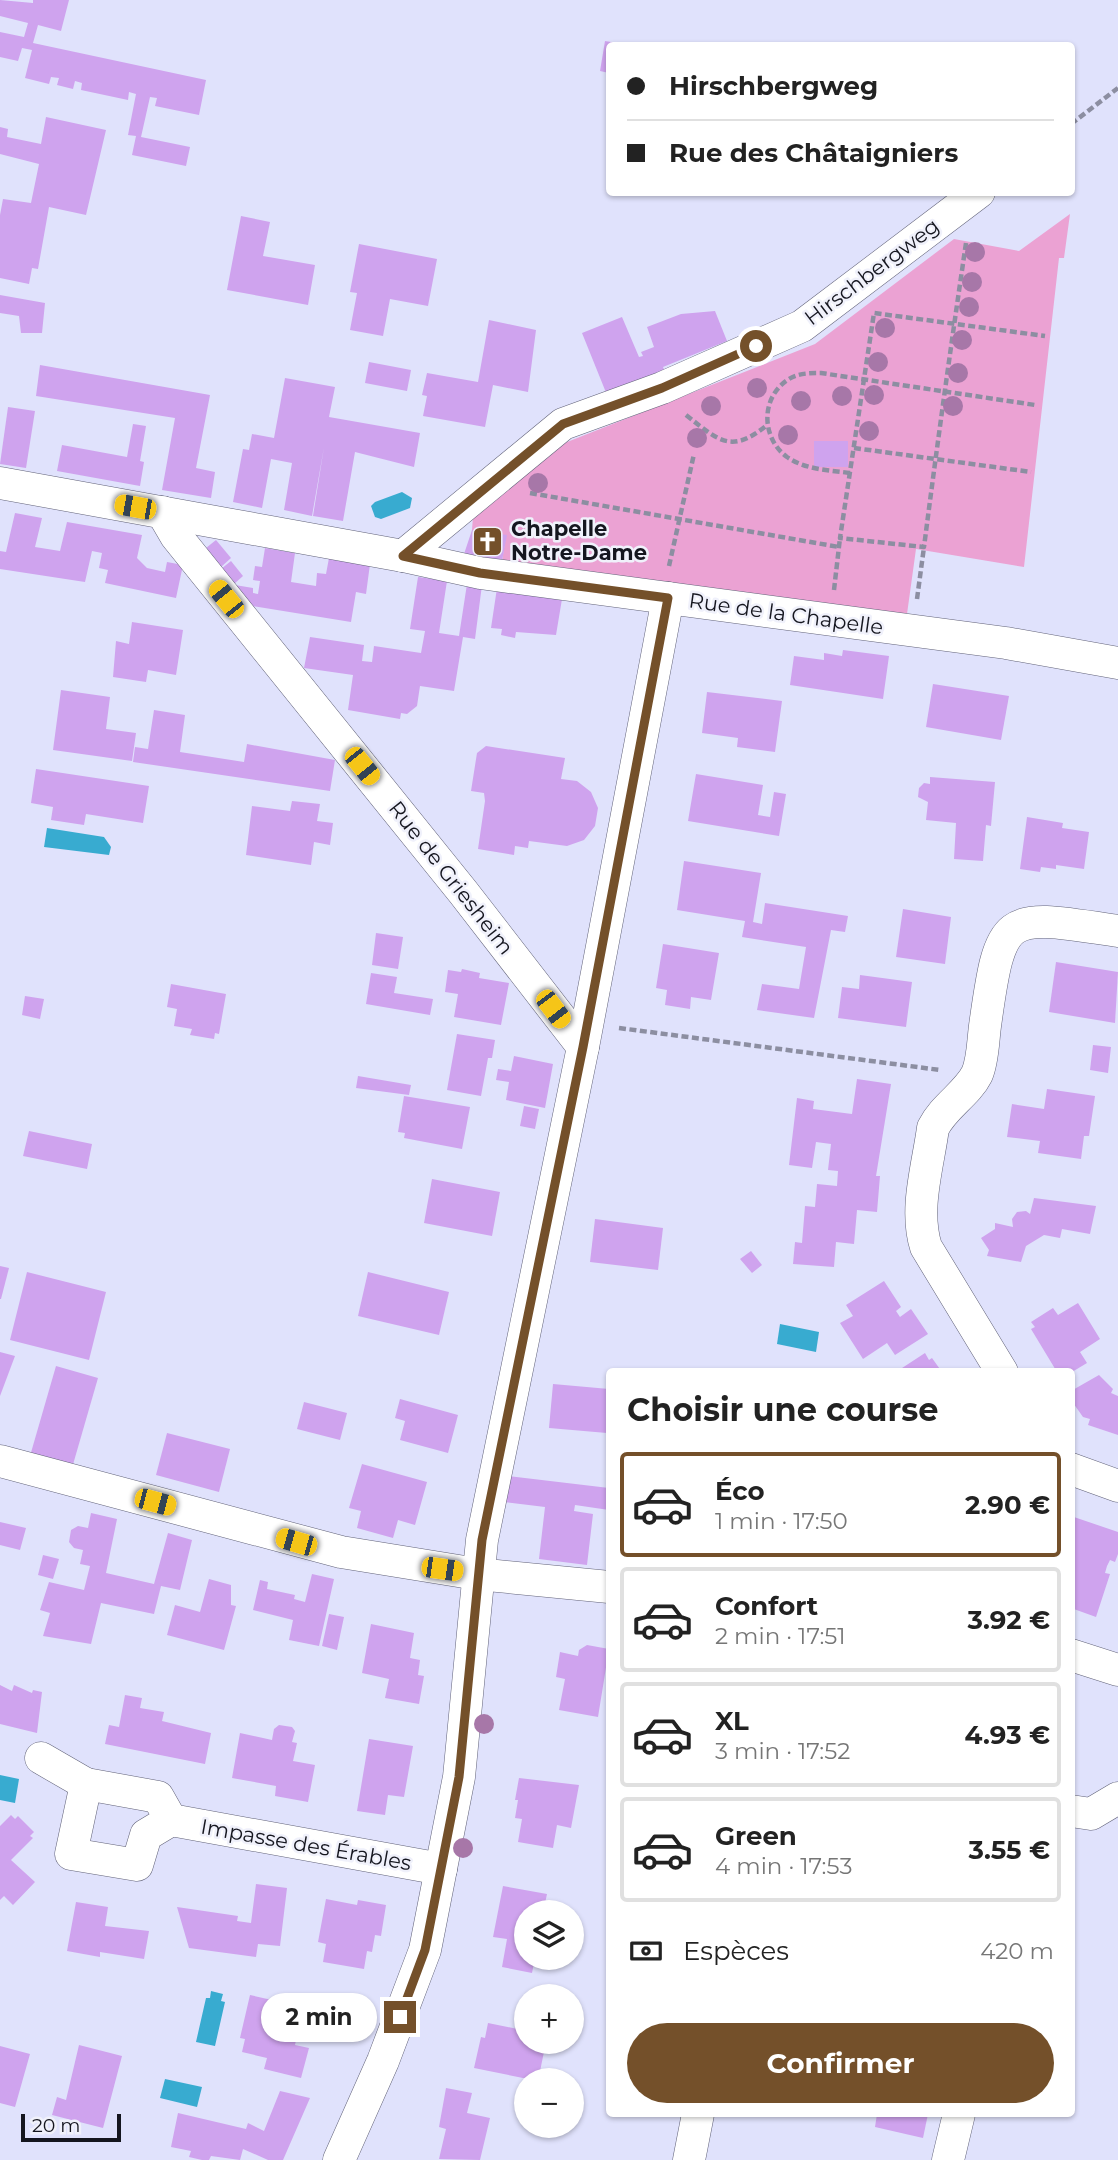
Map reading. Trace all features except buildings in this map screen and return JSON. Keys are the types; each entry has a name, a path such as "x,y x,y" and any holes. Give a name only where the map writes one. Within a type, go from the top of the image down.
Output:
{"street":[{"name":"Hirschbergweg","path":"403,556 563,424 662,388 802,326 968,201"},
{"name":"Rue de la Chapelle","path":"0,484 403,556 480,573 1006,643 1118,663"},
{"name":"Rue de Griesheim","path":"162,512 176,536 463,892 585,1035"},
{"path":"339,2160 383,2061 425,1950 459,1777 477,1574 585,1035 668,598"},
{"path":"1000,1368 926,1247 921,1231 920,1214 933,1128 939,1116 977,1075 994,961 1007,933 1015,926 1040,921 1118,931"},
{"path":"0,1461 307,1544 381,1560 477,1574 606,1587"},
{"path":"1075,1470 1118,1486"},
{"path":"1075,1657 1118,1670"},
{"name":"Impasse des Érables","path":"41,1758 86,1784 158,1797 171,1820"},
{"name":"Impasse des Érables","path":"86,1784 72,1854 137,1865 146,1835 171,1820 440,1869"},
{"path":"1075,1812 1091,1814 1118,1798"},
{"path":"689,2160 697,2117"},
{"path":"948,2160 958,2117"}],"path":[{"path":"1075,121 1118,88"},
{"path":"913,631 966,241 963,218 968,201"},
{"path":"833,598 874,313 1045,336"},
{"path":"850,473 809,468 787,457 771,438 767,425 771,399 790,378 821,373 1035,405"},
{"path":"686,415 723,442 738,442 752,437 767,425"},
{"path":"854,448 1031,472"},
{"path":"668,598 666,582 694,454"},
{"path":"492,481 507,489 839,547"},
{"path":"840,538 924,548"},
{"path":"585,1035 977,1075"}],"shaded area":[{"path":"1070,214 1064,258 1059,258 1024,567 916,549 907,614 502,561 506,536 472,530 473,517 557,446 815,344 954,239 1019,251"}],"water":[{"path":"402,492 412,498 410,508 381,519 375,517 371,506 375,502"},
{"path":"47,828 104,837 111,847 109,855 44,847"},
{"path":"780,1324 819,1332 816,1352 777,1344"},
{"path":"0,1775 19,1779 15,1803 0,1800"},
{"path":"211,1991 223,1994 221,2001 225,2002 215,2046 196,2042 206,1998 210,1998"},
{"path":"165,2079 202,2087 197,2107 160,2098"}],"place":[{"name":"Chapelle Notre-Dame","path":"488,541"}],"route":[{"path":"400,2017 425,1950 459,1777 482,1540 583,1047 668,598 480,573 403,556 563,424 662,388 756,346"}]}
